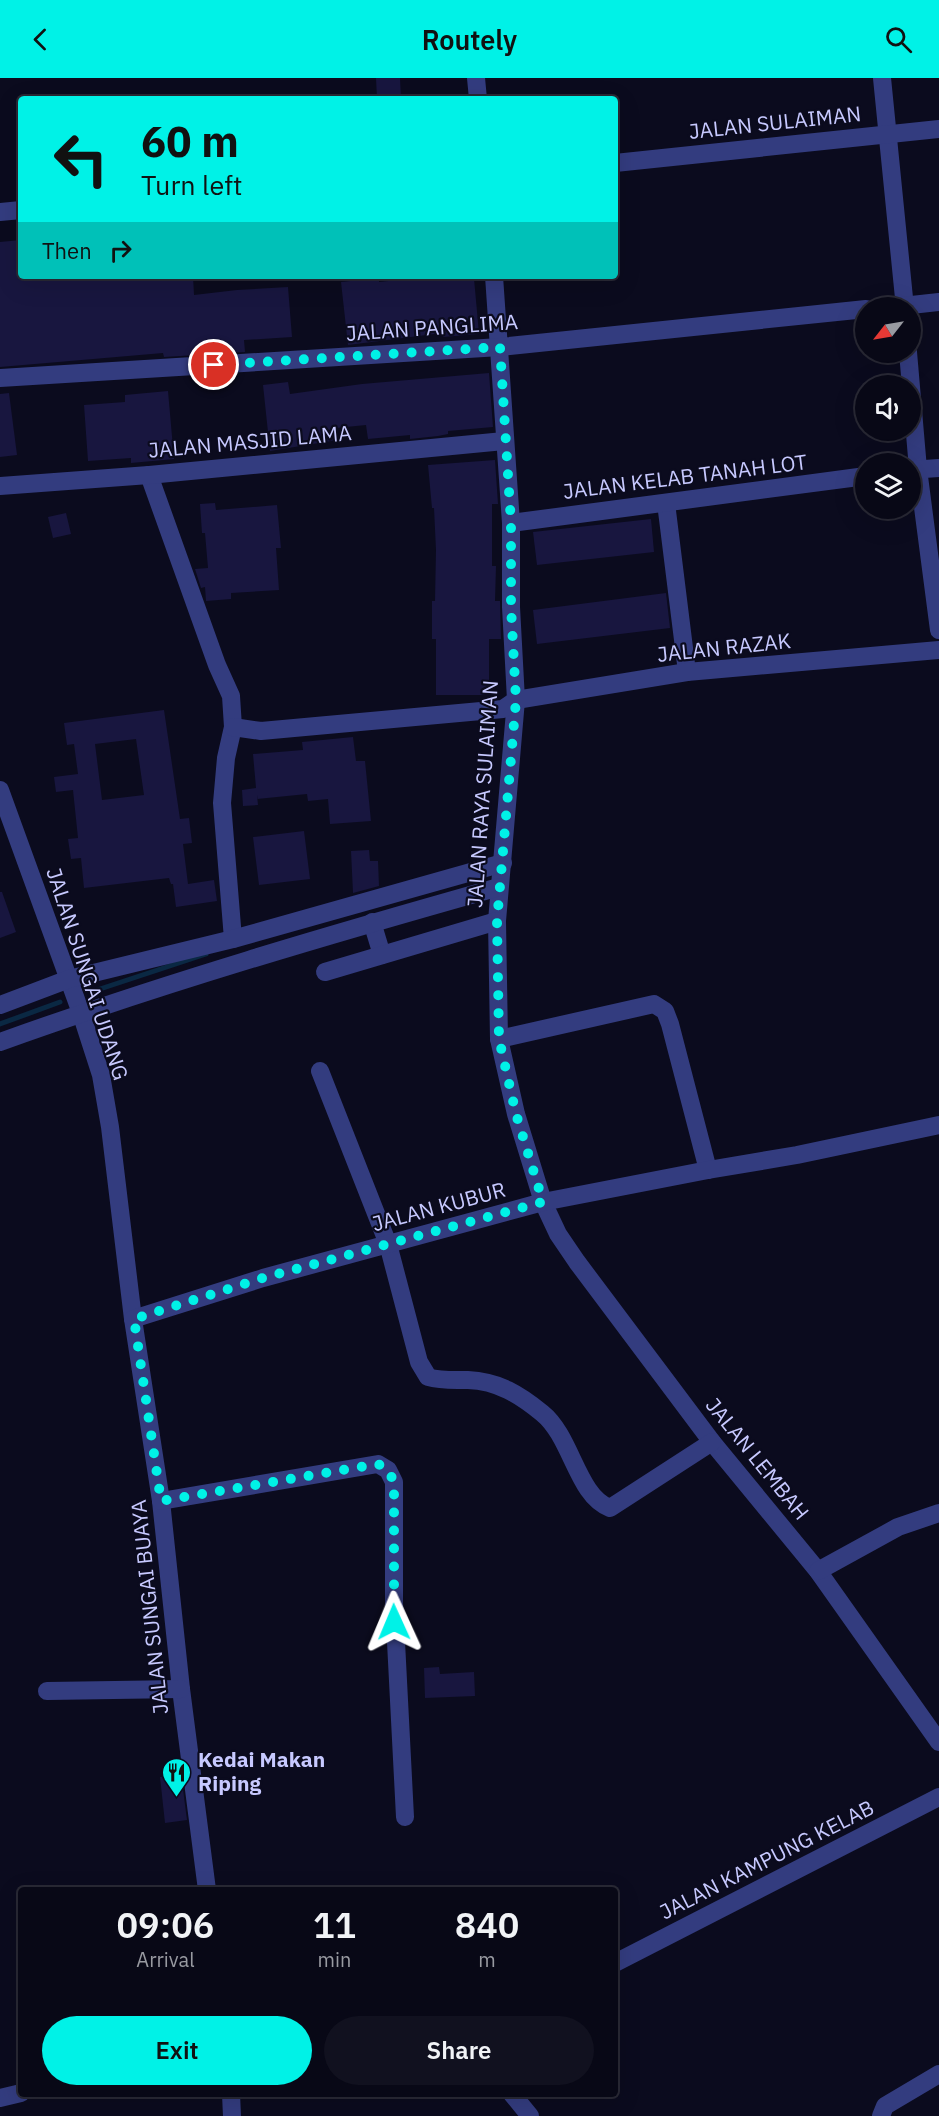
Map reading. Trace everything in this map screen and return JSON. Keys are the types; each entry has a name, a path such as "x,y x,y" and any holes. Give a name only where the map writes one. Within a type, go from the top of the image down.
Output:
{"street":[{"path":"476,78 478,96"},
{"path":"882,78 903,297"},
{"name":"JALAN SULAIMAN","path":"618,163 939,129"},
{"path":"0,212 18,210"},
{"name":"JALAN RAYA SULAIMAN","path":"494,279 511,523 511,607 516,700 497,921 499,1039 516,1114 543,1202"},
{"path":"921,304 939,302"},
{"name":"JALAN PANGLIMA","path":"0,378 500,347 855,310"},
{"path":"909,363 913,453"},
{"name":"JALAN MASJID LAMA","path":"0,486 149,475 504,441"},
{"path":"921,469 939,468"},
{"path":"149,475 217,665 231,696 233,727 226,758 222,803 233,939"},
{"name":"JALAN KELAB TANAH LOT","path":"511,523 855,477"},
{"path":"666,503 687,672"},
{"path":"921,515 939,630"},
{"name":"JALAN RAZAK","path":"233,727 261,731 503,709 516,700 687,672 939,650"},
{"name":"JALAN SUNGAI UDANG","path":"0,790 69,979 101,1075 110,1127 134,1319"},
{"path":"0,1005 69,979 233,939 503,862"},
{"path":"0,1042 81,1013 372,922 499,886"},
{"path":"325,972 497,921"},
{"path":"372,922 382,955"},
{"path":"499,1039 654,1004 665,1011 708,1170"},
{"path":"320,1071 388,1244 419,1362 428,1377 438,1380 471,1380 501,1385 543,1414 558,1428 585,1484 599,1504 610,1508 712,1442"},
{"name":"JALAN KUBUR","path":"134,1319 263,1278 543,1202 797,1155 939,1125"},
{"name":"JALAN LEMBAH","path":"543,1202 558,1234 577,1262 712,1442 818,1571 939,1742"},
{"name":"JALAN SUNGAI BUAYA","path":"134,1319 161,1501 181,1689 207,1887"},
{"path":"161,1501 378,1464 388,1470 394,1482 394,1603 405,1818"},
{"path":"818,1571 898,1527 939,1513"},
{"path":"47,1691 181,1689"},
{"name":"JALAN KAMPUNG KELAB","path":"618,1961 939,1797"},
{"path":"880,2116 885,2106 939,2074"},
{"path":"0,2098 18,2094"},
{"path":"231,2097 232,2116"},
{"path":"514,2097 530,2116"}],"building":[{"path":"376,78 400,78 401,96 377,96"},
{"path":"18,240 18,279 193,279 194,295 288,287 292,337 244,340 245,352 164,357 163,353 0,367 0,242"},
{"path":"379,279 379,282 406,279 474,279 479,334 443,337 442,333 348,345 341,282"},
{"path":"489,373 493,427 448,431 448,434 410,439 410,435 368,439 366,425 336,428 337,440 270,451 263,385 288,382 290,394 362,384"},
{"path":"168,391 174,459 131,463 131,458 88,461 84,405 125,402 125,395"},
{"path":"9,393 17,455 0,457 0,394"},
{"path":"495,460 498,504 492,504 492,566 496,566 495,601 500,601 501,639 489,639 489,695 436,695 436,639 432,639 432,601 435,601 436,550 434,508 432,508 428,465"},
{"path":"215,503 216,510 277,505 281,548 276,548 279,590 231,593 231,599 206,601 205,587 201,588 195,569 208,568 200,504"},
{"path":"66,513 71,534 53,538 48,517"},
{"path":"651,519 654,552 537,565 533,532"},
{"path":"666,593 670,628 537,644 533,610"},
{"path":"164,710 180,819 189,818 192,843 183,844 188,884 214,880 217,901 176,907 173,884 169,878 84,888 81,858 71,859 68,839 78,838 73,790 56,792 54,777 78,774 74,744 67,745 64,723","holes":["136,739 144,795 102,800 95,744"]},
{"path":"353,737 356,761 365,761 371,821 330,824 328,799 308,801 307,794 257,799 258,805 243,806 242,790 256,788 253,754 303,750 302,742"},
{"path":"304,831 310,879 259,885 253,837"},
{"path":"369,850 370,861 378,861 379,886 353,893 351,851"},
{"path":"0,892 2,892 16,932 0,938"},
{"path":"439,1667 440,1674 474,1672 475,1696 425,1698 424,1668"},
{"name":"Kedai Makan Riping","path":"181,1774 187,1820 165,1823 160,1777"}],"waterway":[{"path":"91,992 206,954"},
{"path":"0,1024 60,1002"}],"place":[{"name":"Kedai Makan Riping","path":"177,1798"}],"route":[{"path":"214,365 500,347 504,441 511,523 511,607 516,700 497,921 499,1039 516,1114 543,1202 263,1278 134,1319 161,1501 378,1464 388,1470 394,1482 394,1622"}]}
